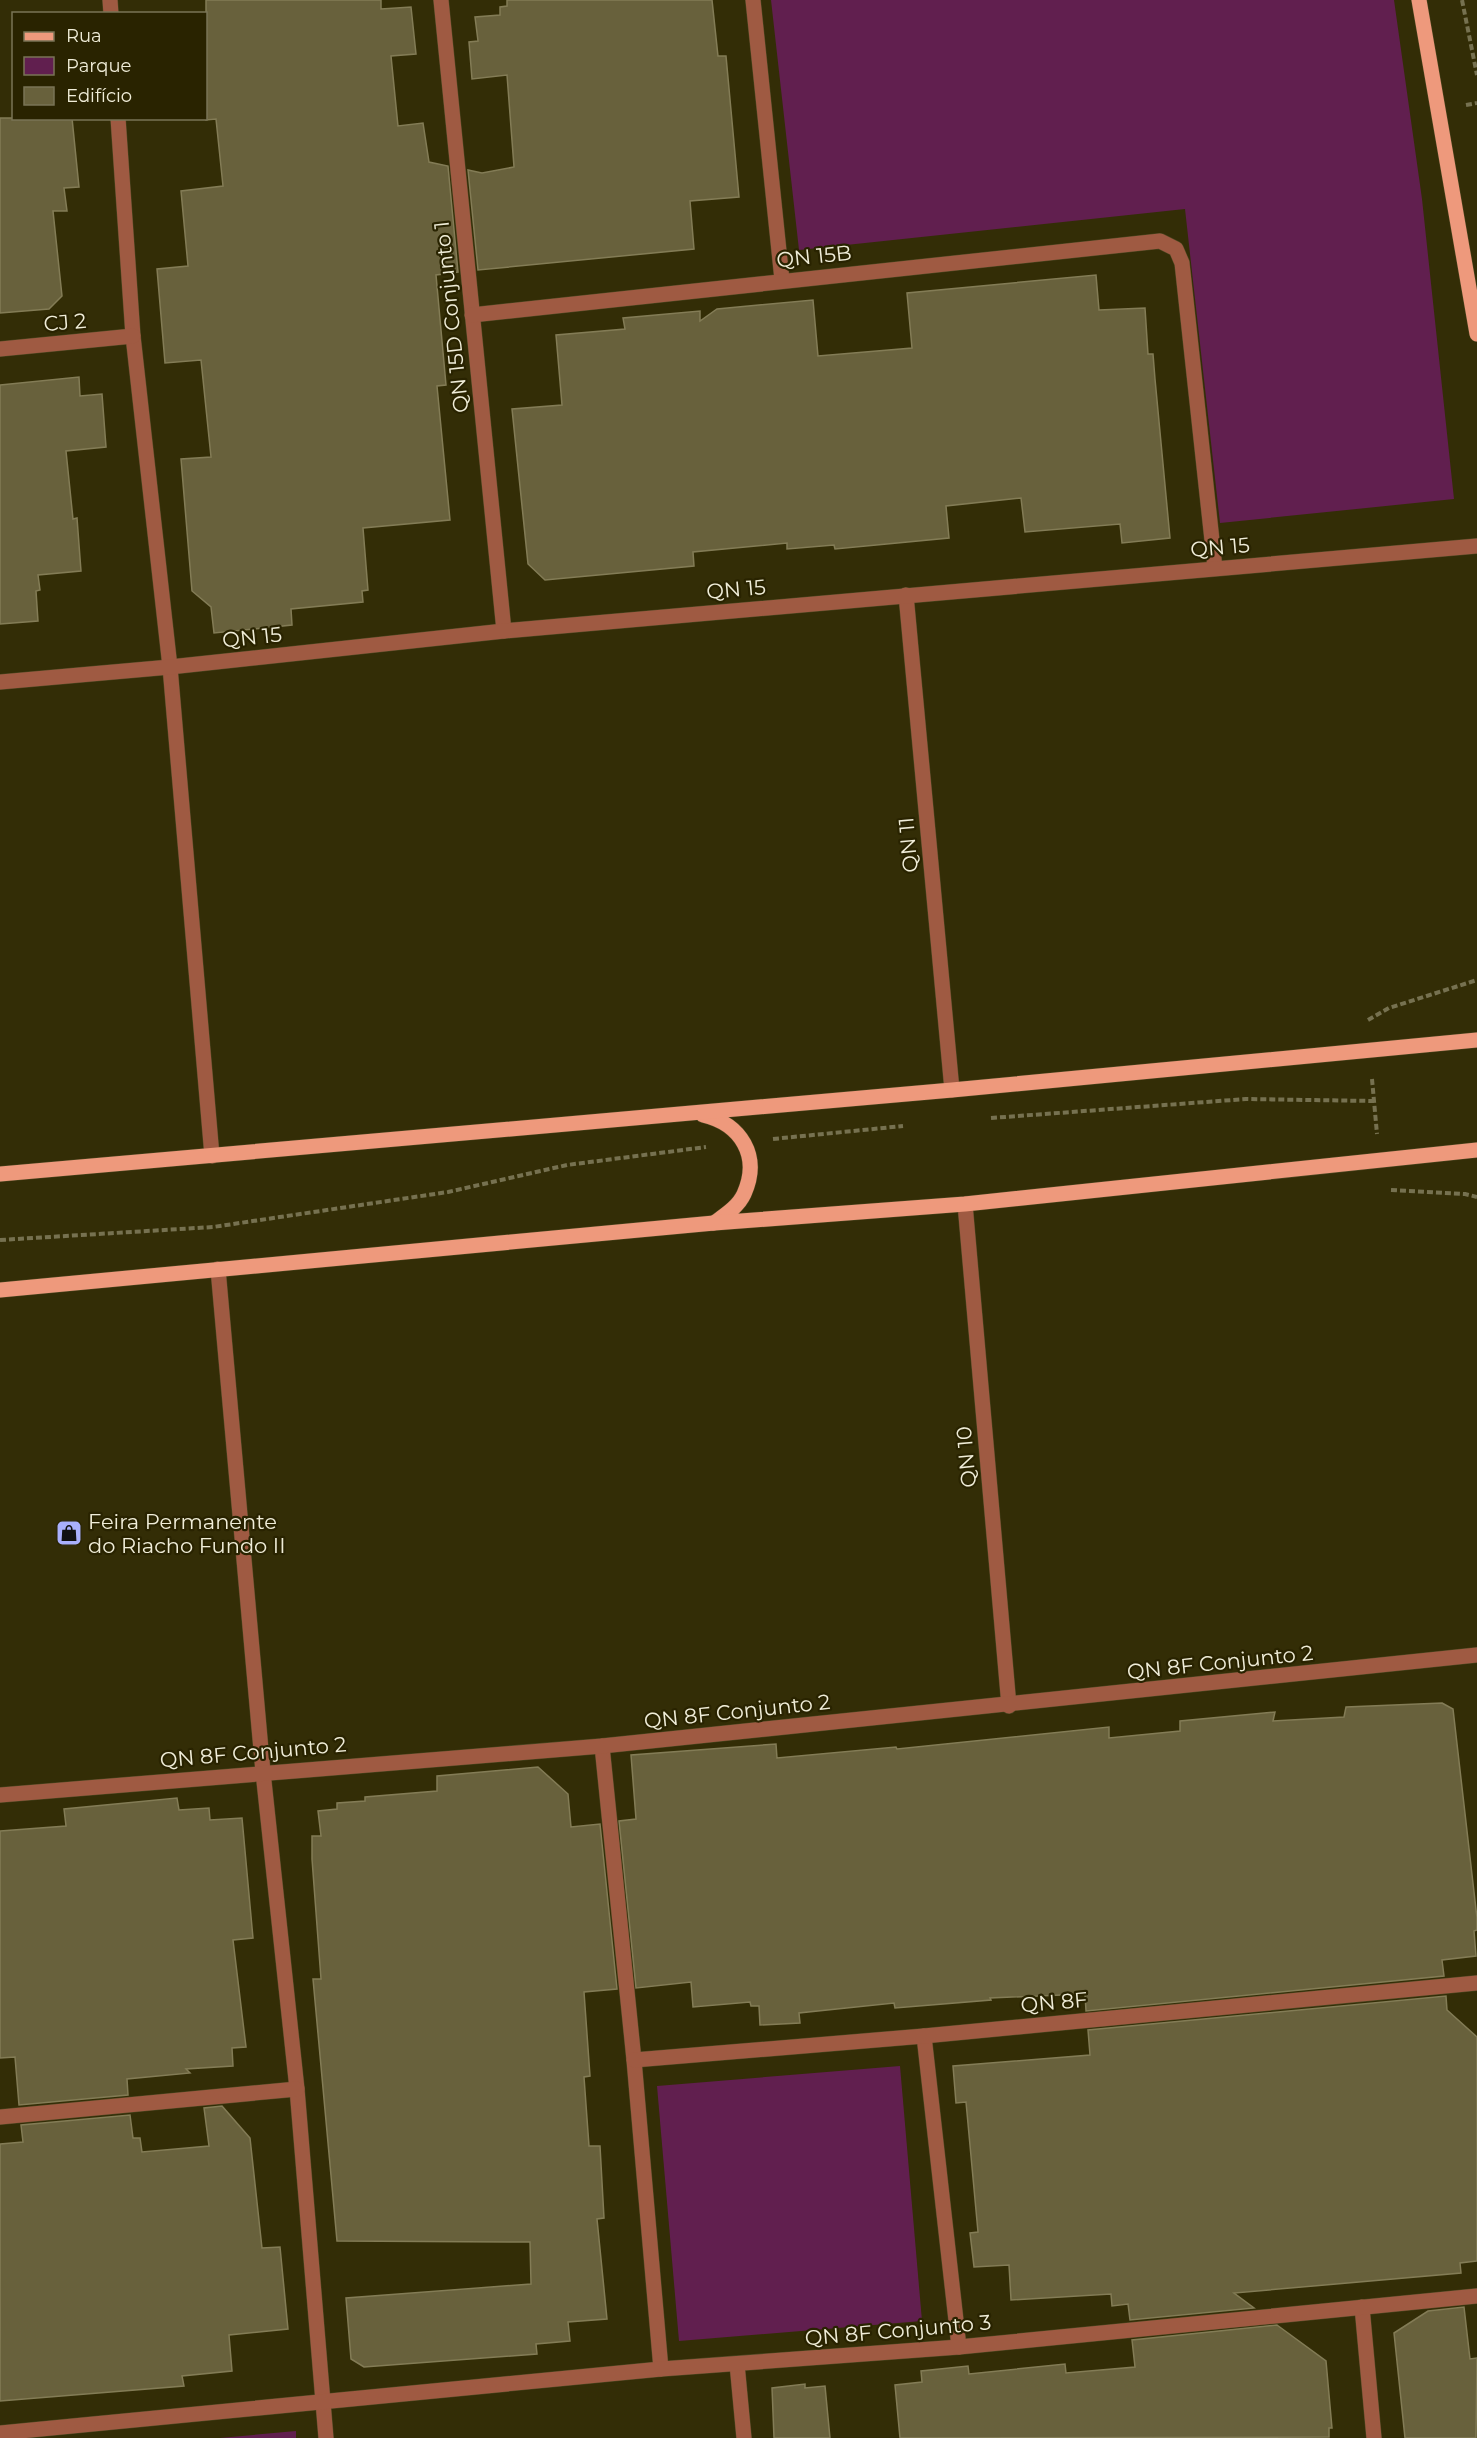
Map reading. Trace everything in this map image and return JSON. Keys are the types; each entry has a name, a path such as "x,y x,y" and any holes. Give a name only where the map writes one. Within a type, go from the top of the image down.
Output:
{"main road":[{"path":"1419,0 1474,289 1477,334"},
{"path":"0,1174 952,1090 1477,1040"},
{"path":"693,1112 718,1118 734,1127 744,1142 750,1158 749,1177 744,1194 734,1209 714,1223"},
{"path":"0,1290 714,1223 965,1204 1477,1150"}],"street":[{"name":"QN 15D Conjunto 1","path":"441,0 504,631"},
{"path":"753,0 782,280"},
{"path":"118,120 133,336 170,667 212,1156"},
{"name":"QN 15B","path":"472,315 1160,241 1176,249 1182,264 1215,568"},
{"name":"CJ 2","path":"0,349 133,336"},
{"name":"QN 15","path":"0,682 170,667 504,631 1477,546"},
{"name":"QN 11","path":"906,595 952,1090"},
{"name":"QN 10","path":"965,1204 1009,1706"},
{"path":"218,1269 263,1772 297,2089 326,2438"},
{"name":"QN 8F Conjunto 2","path":"0,1795 602,1746 1009,1706 1477,1655"},
{"path":"602,1746 634,2060 661,2369"},
{"name":"QN 8F","path":"634,2060 924,2036 1477,1983"},
{"path":"924,2036 958,2347"},
{"path":"0,2117 297,2089"},
{"name":"QN 8F Conjunto 3","path":"0,2433 661,2369 958,2347 1477,2296"},
{"path":"1362,2307 1374,2438"},
{"path":"736,2364 744,2438"}],"path":[{"path":"1462,0 1477,75"},
{"path":"981,1118 1246,1099 1374,1101"},
{"path":"0,1240 213,1227 448,1192 567,1165 744,1142 910,1125"}],"green space":[{"path":"771,0 1394,0 1422,199 1454,499 1220,523 1185,209 799,250"},
{"path":"900,2066 922,2321 679,2341 657,2086"},
{"path":"296,2431 296,2438 220,2438"}],"building":[{"path":"206,0 381,0 381,9 411,7 416,54 391,56 398,126 423,123 429,162 448,166 458,272 436,275 446,385 437,386 450,520 363,528 368,590 362,591 363,602 291,609 292,625 214,633 211,607 192,591 181,459 211,457 201,360 165,363 157,269 188,266 181,191 223,186 216,119 207,120"},
{"path":"507,0 712,0 718,56 726,56 739,197 690,201 694,249 478,270 468,170 482,173 514,167 507,75 472,79 469,42 478,41 475,17 500,15 500,7 507,6"},
{"path":"0,118 72,120 79,187 64,188 67,211 53,211 62,296 49,309 0,313"},
{"path":"1096,275 1099,310 1145,308 1148,354 1153,354 1170,538 1122,543 1120,524 1025,532 1021,498 946,506 949,538 835,549 834,545 787,549 787,543 693,552 694,566 545,580 528,564 512,409 562,405 556,335 625,329 623,318 700,311 700,321 717,309 813,300 818,356 912,348 907,293"},
{"path":"79,377 80,396 102,394 106,447 66,451 73,519 77,518 81,571 38,575 40,590 36,591 38,621 0,624 0,385"},
{"path":"1442,1703 1453,1709 1477,1918 1477,1930 1474,1931 1476,1956 1442,1960 1444,1976 1086,2011 1085,1994 990,1998 991,2000 895,2008 894,2003 799,2013 800,2023 760,2025 759,2006 751,2006 750,2002 693,2007 691,1982 636,1988 619,1821 636,1819 631,1755 776,1744 777,1758 896,1747 897,1749 1109,1727 1109,1738 1180,1731 1180,1721 1275,1712 1273,1721 1344,1717 1346,1707"},
{"path":"538,1767 568,1794 571,1827 600,1824 617,1989 584,1992 590,2076 584,2077 589,2146 600,2146 604,2218 597,2219 607,2319 568,2322 570,2341 536,2344 537,2354 364,2367 351,2359 346,2298 531,2284 530,2242 337,2241 313,1979 321,1979 312,1859 312,1836 321,1836 318,1811 337,1809 337,1803 365,1801 365,1797 437,1791 437,1776"},
{"path":"177,1798 179,1810 209,1808 210,1820 242,1818 253,1938 233,1940 246,2047 232,2048 233,2066 186,2069 190,2073 127,2079 128,2095 19,2105 15,2057 0,2058 0,1831 66,1826 64,1809"},
{"path":"1446,1996 1447,2010 1477,2037 1477,2261 1460,2263 1461,2273 1234,2293 1254,2308 1130,2320 1128,2304 1112,2306 1111,2294 1011,2300 1009,2265 974,2267 970,2233 978,2232 966,2102 956,2103 953,2066 1090,2055 1088,2030"},
{"path":"222,2106 250,2138 262,2248 280,2247 288,2329 229,2335 232,2371 182,2376 184,2386 0,2401 0,2144 23,2142 21,2125 130,2115 133,2138 140,2138 142,2152 209,2146 204,2108"},
{"path":"1464,2307 1470,2359 1477,2358 1476,2438 1405,2438 1394,2333 1428,2311"},
{"path":"1277,2325 1326,2361 1332,2428 1329,2428 1329,2437 900,2438 895,2385 922,2382 921,2371 968,2366 969,2374 1065,2364 1066,2373 1135,2367 1132,2340"},
{"path":"805,2384 805,2388 825,2386 830,2438 774,2438 772,2388"}],"place":[{"name":"Feira Permanente do Riacho Fundo II","path":"69,1533"}]}
